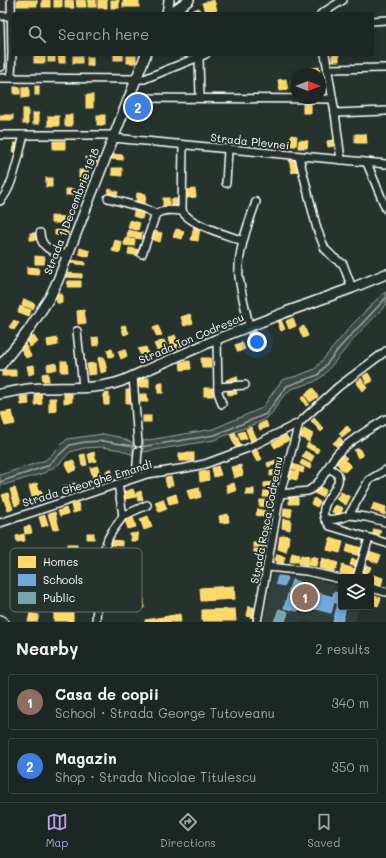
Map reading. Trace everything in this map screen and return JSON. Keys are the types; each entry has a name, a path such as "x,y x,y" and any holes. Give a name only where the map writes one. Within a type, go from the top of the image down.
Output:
{"main road":[{"path":"168,12 169,0"},
{"path":"171,12 189,0"},
{"name":"Strada 1 Decembrie 1918","path":"0,366 28,331 58,280 145,56"},
{"name":"Strada Ion Codrescu","path":"0,394 27,389 110,386 249,326 386,274"}],"street":[{"path":"11,0 12,12"},
{"path":"324,12 343,0"},
{"path":"0,16 12,16"},
{"path":"374,21 386,20"},
{"path":"0,24 1,67 12,74"},
{"path":"12,56 12,74"},
{"path":"0,78 12,74 144,79 201,56"},
{"path":"200,98 203,56"},
{"path":"325,56 341,160"},
{"path":"328,69 386,68"},
{"path":"129,98 332,98"},
{"path":"335,113 386,111"},
{"name":"Strada Plevnei","path":"0,135 113,137 228,150 386,164"},
{"path":"0,201 5,196 10,186 24,135"},
{"path":"182,211 183,145"},
{"path":"226,183 228,150"},
{"path":"299,157 321,240 329,253 343,264 352,288"},
{"path":"367,163 386,209"},
{"path":"108,198 143,208 156,214"},
{"path":"249,326 239,276 243,241 256,202"},
{"path":"142,254 156,214 167,210 182,211 196,222 243,241"},
{"path":"40,233 40,240 45,246 67,255"},
{"path":"76,331 83,387"},
{"path":"217,339 218,387 222,404"},
{"name":"Strada Gheorghe Emandi","path":"0,523 136,477 205,464 273,437 299,423 338,387 386,352"},
{"path":"133,376 138,443"},
{"path":"218,387 245,385"},
{"path":"280,494 308,491 316,485 329,468 332,460 342,449 386,419"},
{"name":"Strada Roșca Codreanu","path":"257,622 280,494 299,423"},
{"path":"136,477 138,451"},
{"path":"329,468 337,473 339,479 323,512 330,526 386,543"},
{"path":"349,515 369,480 384,473"},
{"path":"118,484 123,516"},
{"path":"105,548 111,532 123,516 147,505"},
{"path":"326,519 336,520 349,515 386,522"},
{"path":"358,574 369,538"},
{"path":"268,567 306,571 338,579"},
{"path":"374,589 386,592"},
{"path":"96,622 97,612"}],"shaded area":[{"path":"386,292 386,305 356,336 323,376 314,382 291,389 281,399 272,413 262,421 214,440 143,452 143,441 213,429 262,408 282,380 315,369 351,326 381,295"},
{"path":"103,434 119,437 133,443 133,455 121,450 102,447 84,448 70,452 59,464 44,473 0,486 0,475 46,460 67,439"},
{"path":"273,574 319,581 338,586 338,610 358,610 355,622 264,622"}],"building: Homes":[{"path":"17,0 37,0 37,6 17,6"},
{"path":"42,0 50,0 50,7 42,7"},
{"path":"54,0 62,0 62,7 54,7"},
{"path":"65,0 73,0 74,8 65,8"},
{"path":"76,0 85,0 86,7 77,7"},
{"path":"88,0 96,0 96,7 88,7"},
{"path":"98,0 107,0 107,8 98,8"},
{"path":"111,0 119,0 119,8 111,8"},
{"path":"123,0 139,0 139,7 123,7"},
{"path":"214,0 217,10 206,12 202,3"},
{"path":"199,8 200,12 189,12"},
{"path":"34,56 45,56 45,63 34,63"},
{"path":"48,56 55,56 55,62 48,62"},
{"path":"58,56 65,56 65,63 59,63"},
{"path":"73,56 82,56 82,63 73,63"},
{"path":"114,56 123,56 123,60 114,60"},
{"path":"127,56 136,56 136,63 127,63"},
{"path":"332,56 339,56 339,61 332,61"},
{"path":"87,57 93,57 93,66 87,66"},
{"path":"286,79 288,90 280,91 278,80"},
{"path":"35,86 39,86 39,95 35,95"},
{"path":"14,87 20,87 20,94 14,94"},
{"path":"22,87 29,87 29,97 22,98"},
{"path":"86,95 93,95 93,108 86,108"},
{"path":"303,104 311,104 311,113 303,113"},
{"path":"131,108 140,112 137,119 128,115"},
{"path":"23,109 28,109 28,124 23,124"},
{"path":"33,113 39,113 39,124 33,124"},
{"path":"0,115 13,115 13,120 0,120"},
{"path":"65,115 72,115 72,126 65,126"},
{"path":"97,115 105,115 105,125 97,125"},
{"path":"48,116 59,116 59,126 48,126"},
{"path":"355,134 366,134 367,143 355,143"},
{"path":"291,135 297,136 296,146 291,146"},
{"path":"299,140 308,141 307,148 298,148"},
{"path":"334,140 334,146 328,147 327,141"},
{"path":"53,141 65,141 65,149 53,149"},
{"path":"14,143 19,143 17,152 12,152"},
{"path":"111,154 123,155 123,160 111,159"},
{"path":"86,157 97,157 97,163 86,163"},
{"path":"294,159 298,171 292,173 289,160"},
{"path":"112,168 122,168 122,176 112,175"},
{"path":"79,170 88,170 88,178 79,178"},
{"path":"46,178 52,178 52,187 46,187"},
{"path":"66,189 74,189 74,195 66,195"},
{"path":"109,189 118,192 116,199 107,196"},
{"path":"195,189 196,197 187,198 186,190"},
{"path":"137,193 146,194 145,203 136,201"},
{"path":"163,198 169,198 169,207 163,207"},
{"path":"171,199 179,199 179,206 171,207"},
{"path":"135,208 144,211 142,219 133,216"},
{"path":"51,216 65,217 64,223 51,223"},
{"path":"130,220 140,223 138,230 128,228"},
{"path":"194,226 200,227 198,241 191,240"},
{"path":"176,229 184,231 182,239 173,237"},
{"path":"55,230 68,231 68,236 55,235"},
{"path":"128,230 142,233 141,239 127,237"},
{"path":"154,231 162,233 160,242 151,239"},
{"path":"30,233 37,233 37,240 30,240"},
{"path":"125,238 135,240 134,246 124,245"},
{"path":"115,240 122,242 120,253 112,251"},
{"path":"80,248 90,251 89,257 79,254"},
{"path":"129,248 141,250 140,256 128,254"},
{"path":"35,256 45,257 44,264 35,264"},
{"path":"71,260 85,262 85,265 70,263"},
{"path":"27,267 39,268 38,275 27,274"},
{"path":"65,273 82,274 82,278 65,277"},
{"path":"68,281 81,281 81,287 67,287"},
{"path":"56,294 62,294 62,303 57,303"},
{"path":"24,299 35,304 33,309 22,305"},
{"path":"20,306 31,310 29,316 18,312"},
{"path":"84,310 86,323 78,324 77,311"},
{"path":"190,314 193,323 184,326 181,317"},
{"path":"293,318 296,326 289,329 286,321"},
{"path":"14,320 19,323 14,330 9,327"},
{"path":"281,320 285,329 281,331 277,321"},
{"path":"125,325 129,333 124,335 121,326"},
{"path":"158,326 162,335 157,337 153,328"},
{"path":"304,326 308,336 303,338 299,328"},
{"path":"255,328 257,335 249,338 247,331"},
{"path":"175,335 180,347 172,350 168,338"},
{"path":"34,336 38,342 30,347 26,340"},
{"path":"98,337 99,345 93,346 92,338"},
{"path":"57,338 58,345 48,347 47,340"},
{"path":"164,340 167,347 157,350 154,344"},
{"path":"242,342 245,349 238,352 235,345"},
{"path":"25,344 31,356 26,358 20,347"},
{"path":"146,347 148,354 141,356 138,349"},
{"path":"112,349 114,356 109,357 107,350"},
{"path":"125,349 127,356 121,359 118,351"},
{"path":"104,357 107,371 101,373 98,358"},
{"path":"201,358 211,358 211,368 202,368"},
{"path":"61,361 67,361 68,372 61,372"},
{"path":"190,361 191,369 181,370 180,362"},
{"path":"56,363 57,369 48,371 47,365"},
{"path":"95,363 96,374 88,375 87,364"},
{"path":"34,365 35,373 29,375 27,366"},
{"path":"2,370 16,370 16,376 2,376"},
{"path":"48,373 49,381 43,381 42,374"},
{"path":"368,373 373,381 367,384 363,376"},
{"path":"237,376 238,380 227,384 226,380"},
{"path":"138,378 149,378 149,387 138,387"},
{"path":"361,378 367,388 363,391 356,382"},
{"path":"158,383 163,383 163,393 158,393"},
{"path":"204,388 213,388 213,396 204,396"},
{"path":"236,388 237,394 228,395 227,389"},
{"path":"313,388 318,397 310,402 305,394"},
{"path":"126,390 131,390 132,403 126,403"},
{"path":"41,392 42,404 35,405 35,393"},
{"path":"109,393 109,405 104,405 103,394"},
{"path":"64,394 72,394 72,402 64,403"},
{"path":"140,394 147,394 148,402 140,402"},
{"path":"28,396 29,404 21,405 20,397"},
{"path":"304,396 309,404 306,406 301,398"},
{"path":"49,398 56,398 56,411 49,412"},
{"path":"12,411 15,424 5,426 1,413"},
{"path":"143,416 151,416 151,422 143,422"},
{"path":"314,418 324,429 321,432 311,421"},
{"path":"266,421 268,427 260,430 258,425"},
{"path":"347,426 351,430 342,437 339,433"},
{"path":"251,427 257,439 251,442 246,429"},
{"path":"304,429 313,434 309,442 300,437"},
{"path":"244,431 247,438 241,440 238,433"},
{"path":"235,432 241,446 236,448 230,434"},
{"path":"286,435 289,440 275,448 272,443"},
{"path":"340,437 344,443 338,448 333,443"},
{"path":"308,443 319,449 317,453 306,447"},
{"path":"359,448 363,456 358,458 354,450"},
{"path":"256,449 262,459 257,462 251,451"},
{"path":"305,451 314,456 311,462 302,457"},
{"path":"94,452 96,461 90,463 88,454"},
{"path":"179,453 194,453 194,461 179,461"},
{"path":"341,453 347,458 339,466 334,461"},
{"path":"85,454 87,465 82,466 80,455"},
{"path":"282,458 283,462 268,467 267,463"},
{"path":"73,460 77,469 69,473 65,463"},
{"path":"302,460 312,465 310,469 300,464"},
{"path":"345,460 351,466 345,472 339,467"},
{"path":"293,464 304,468 303,473 291,468"},
{"path":"241,465 243,475 234,478 231,467"},
{"path":"98,466 99,472 92,474 90,468"},
{"path":"218,466 221,475 214,477 212,468"},
{"path":"111,469 114,479 109,481 106,471"},
{"path":"281,470 281,475 270,476 270,471"},
{"path":"290,470 299,472 297,480 288,478"},
{"path":"208,471 209,480 200,482 199,472"},
{"path":"101,472 103,480 94,483 92,474"},
{"path":"171,477 173,485 167,487 165,478"},
{"path":"274,482 274,487 264,487 264,483"},
{"path":"37,483 39,491 31,493 29,486"},
{"path":"75,483 77,491 66,494 64,486"},
{"path":"234,483 236,491 228,493 226,485"},
{"path":"318,486 326,490 322,497 314,493"},
{"path":"199,487 201,497 190,500 187,490"},
{"path":"15,488 20,504 15,506 10,489"},
{"path":"133,489 136,497 125,499 123,492"},
{"path":"246,489 254,489 254,495 246,495"},
{"path":"41,490 44,498 33,501 31,493"},
{"path":"141,491 143,500 138,501 136,493"},
{"path":"264,491 274,491 274,497 263,497"},
{"path":"341,492 350,497 346,505 336,499"},
{"path":"8,493 13,509 8,511 2,495"},
{"path":"176,494 178,502 169,504 167,497"},
{"path":"289,497 298,498 298,504 289,504"},
{"path":"314,498 320,502 317,507 311,504"},
{"path":"163,499 167,509 159,512 155,502"},
{"path":"260,500 270,500 269,507 259,506"},
{"path":"78,503 80,511 73,513 71,505"},
{"path":"374,503 386,507 385,515 371,510"},
{"path":"335,505 343,508 340,515 332,512"},
{"path":"66,508 68,514 60,516 58,511"},
{"path":"284,508 292,509 291,517 283,516"},
{"path":"258,509 268,512 267,518 256,515"},
{"path":"55,512 59,528 53,530 48,514"},
{"path":"228,514 229,522 220,523 219,516"},
{"path":"45,515 48,525 42,527 39,517"},
{"path":"148,516 152,527 144,530 140,519"},
{"path":"133,517 136,527 128,529 125,520"},
{"path":"283,519 291,520 290,530 282,528"},
{"path":"30,526 32,533 25,534 24,527"},
{"path":"374,529 381,531 378,538 372,536"},
{"path":"87,533 94,533 94,539 87,539"},
{"path":"138,533 138,541 131,541 130,534"},
{"path":"24,534 25,541 17,542 16,536"},
{"path":"283,535 289,536 288,544 279,542 280,536 282,537"},
{"path":"330,538 343,542 340,553 327,550"},
{"path":"111,540 122,541 122,546 111,545"},
{"path":"267,542 268,547 253,547 253,543"},
{"path":"279,542 288,544 286,552 278,549"},
{"path":"68,544 77,544 77,548 68,548"},
{"path":"348,544 355,546 353,554 346,552"},
{"path":"355,546 362,548 360,556 353,554"},
{"path":"254,549 264,549 264,555 254,555"},
{"path":"369,551 381,555 378,563 367,559"},
{"path":"292,553 299,555 298,562 290,562"},
{"path":"277,554 285,557 283,564 275,560"},
{"path":"301,555 309,557 307,566 298,564"},
{"path":"313,556 318,558 316,567 308,565 311,557 312,558"},
{"path":"322,558 338,563 336,570 334,569 334,572 319,568"},
{"path":"352,559 360,561 358,567 350,565"},
{"path":"363,564 371,567 369,572 367,571 366,574 360,574"},
{"path":"342,565 355,569 354,574 340,573"},
{"path":"257,566 263,567 260,580 254,579"},
{"path":"374,575 383,578 381,586 374,584"},
{"path":"234,586 235,599 201,601 200,588"},
{"path":"374,596 381,598 378,606 374,605"},
{"path":"142,599 144,599 144,608 142,608"},
{"path":"249,606 255,608 253,618 247,616"},
{"path":"235,609 236,621 202,621 202,610"},
{"path":"54,612 73,612 73,621 54,621"},
{"path":"30,613 39,615 37,622 28,622"},
{"path":"180,614 181,622 145,622 145,620"}],"building: Schools":[{"path":"278,576 287,577 285,586 276,584"},
{"path":"292,580 299,582 297,587 333,597 334,592 338,593 338,604 334,602 331,613 312,608 314,601 302,598 298,611 284,608"},
{"path":"338,604 338,610 345,610 342,622 333,622"}],"building: Public":[{"path":"279,609 288,612 285,622 274,622"}],"waterway":[{"path":"0,482 47,466 70,445 103,441 140,447 215,435 266,414 287,386 318,375 340,347 386,298"}],"place":[{"name":"Magazin","path":"138,107"},
{"name":"Casa de copii","path":"305,597"}]}
